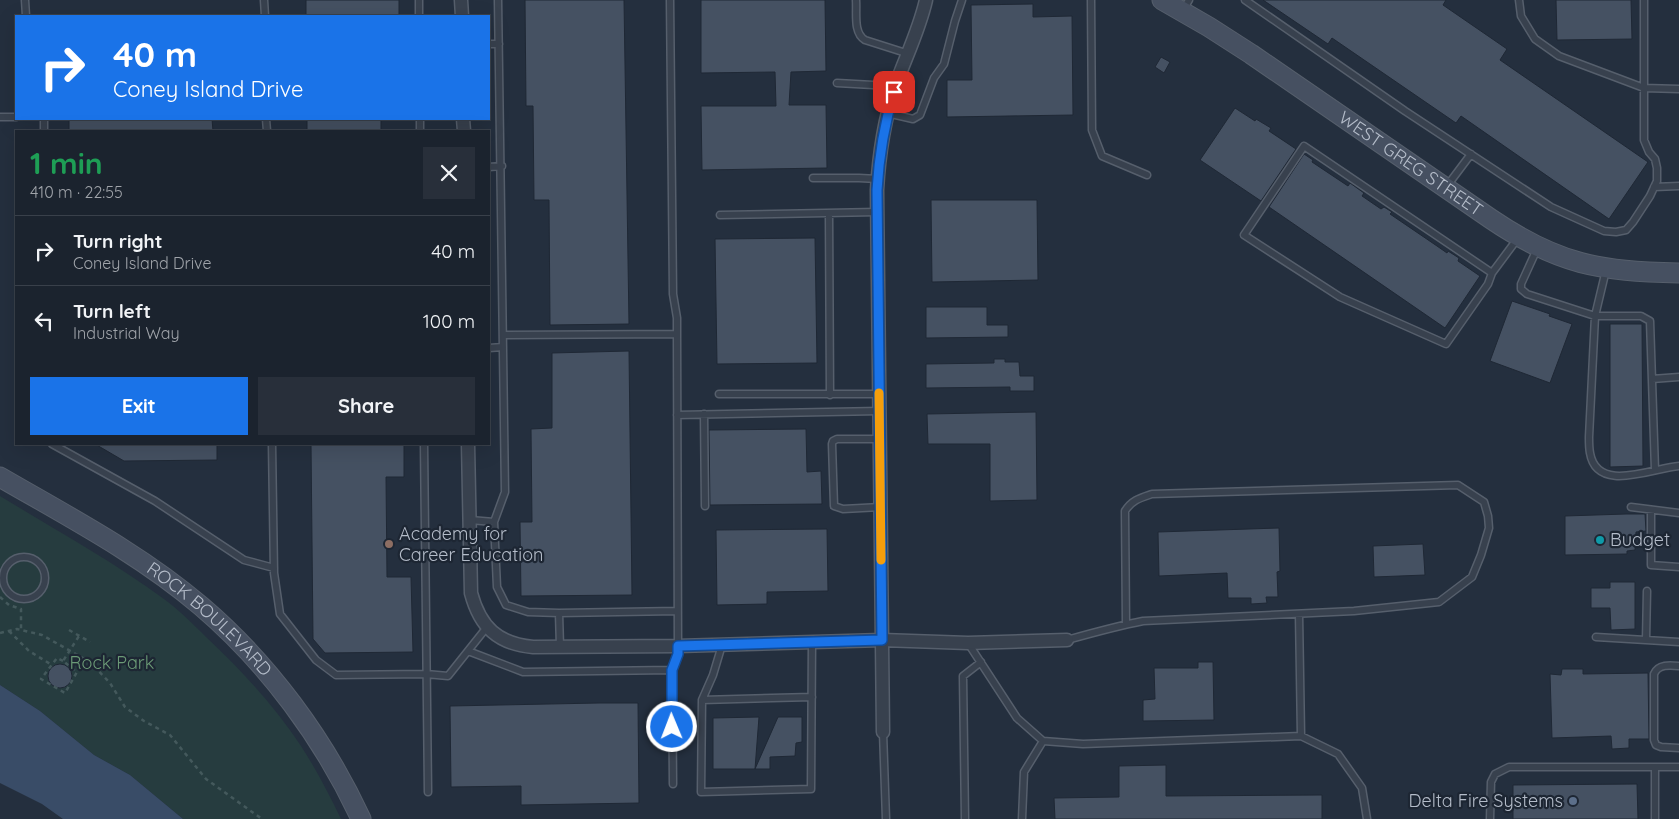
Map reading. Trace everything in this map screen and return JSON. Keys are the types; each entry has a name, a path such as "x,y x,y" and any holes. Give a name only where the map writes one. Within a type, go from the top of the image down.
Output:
{"main road":[{"name":"WEST GREG STREET","path":"1162,0 1186,6 1251,54 1519,237 1538,248 1574,262 1606,268 1679,273"},
{"name":"ROCK BOULEVARD","path":"0,477 85,526 146,565 201,606 227,630 274,682 308,726 332,765 361,819"}],"street":[{"path":"461,0 462,15"},
{"path":"884,732 878,179 880,153 887,114 923,14 926,0"},
{"path":"468,445 471,593 475,609 489,629 504,640 519,646 678,646 882,640 968,643 1067,640"}],"lane":[{"path":"25,0 26,15"},
{"path":"264,0 265,15"},
{"path":"419,0 419,15"},
{"path":"498,0 502,166 505,492 494,522 497,587 506,605 528,612 677,611"},
{"path":"670,0 673,294 677,318 678,654 672,670 673,784"},
{"path":"856,0 857,31 860,37 864,40 909,54"},
{"path":"887,114 913,119 920,115 934,78 944,64 962,0"},
{"path":"1091,0 1092,130 1102,156 1147,175"},
{"path":"1245,0 1551,208 1604,231 1616,232 1626,230 1633,222 1650,196 1657,181 1655,159 1649,152 1644,140 1644,0"},
{"path":"1519,0 1521,16 1535,39 1559,56 1644,88 1679,89"},
{"path":"490,44 499,44"},
{"path":"837,83 873,84 894,92"},
{"path":"0,117 15,117"},
{"path":"1492,273 1304,146 1244,235 1340,297 1446,344 1488,284 1492,273 1519,237"},
{"path":"1446,187 1471,154"},
{"path":"490,166 502,166"},
{"path":"813,178 878,179"},
{"path":"1654,186 1679,186"},
{"path":"720,215 877,212"},
{"path":"829,213 830,395"},
{"path":"1538,248 1521,284 1521,289 1527,294 1595,316 1642,316 1650,321 1656,470"},
{"path":"1606,268 1595,316 1589,437 1590,455 1596,466 1603,473 1610,476 1626,476 1679,466"},
{"path":"503,335 677,334"},
{"path":"490,348 503,347"},
{"path":"1652,378 1679,377"},
{"path":"719,394 879,394"},
{"path":"677,415 880,411"},
{"path":"704,414 705,506"},
{"path":"880,439 836,440 832,444 834,506 843,509 881,507"},
{"path":"54,445 155,501 244,560 274,568"},
{"path":"272,445 274,568 280,614 316,660 336,675 426,674 448,676 489,629"},
{"path":"424,445 428,792"},
{"path":"1067,640 1143,621 1354,612 1439,602 1472,577 1489,528 1484,502 1458,485 1152,494 1139,498 1130,504 1125,511 1126,624"},
{"path":"1631,507 1679,513"},
{"path":"1650,510 1651,565 1679,567"},
{"path":"470,520 494,522"},
{"path":"20,558 33,559 43,568 45,575 43,588 33,598 26,600 18,599 7,590 4,584 2,569 20,558"},
{"path":"1646,640 1647,591"},
{"path":"559,613 560,647"},
{"path":"1299,614 1301,736"},
{"path":"1596,637 1679,642"},
{"path":"722,644 713,675 702,700 701,792 811,789 812,642"},
{"path":"968,643 1017,718 1043,741 1083,744 1301,736 1338,754 1362,788 1367,819"},
{"path":"468,651 523,672 672,670"},
{"path":"965,819 963,676 981,662"},
{"path":"1679,666 1667,665 1660,667 1654,674 1654,740 1656,746 1661,748 1679,748"},
{"path":"702,700 812,697"},
{"path":"884,732 886,819"},
{"path":"1022,819 1024,772 1043,741"},
{"path":"1490,819 1491,782 1495,774 1509,767 1679,767"},
{"path":"1655,767 1655,819"}],"path":[{"path":"0,597 10,605 20,608 21,630"},
{"path":"0,633 17,629 42,635 90,662 110,683 125,707 144,721 170,734 206,779 262,819"},
{"path":"69,630 90,642"},
{"path":"9,631 29,651 52,665"},
{"path":"63,661 79,636"},
{"path":"57,658 63,661 77,672 64,693 41,679 57,658"}],"green space":[{"name":"Rock Park","path":"0,496 125,572 164,599 191,622 245,675 291,731 312,764 341,819 183,819 130,775 94,755 40,711 0,685"}],"water":[{"path":"0,685 40,711 94,755 130,775 183,819 63,819 42,804 0,783"}],"building":[{"path":"306,0 399,0 399,15 306,15"},
{"path":"525,0 624,0 629,324 550,325 549,200 534,200 533,106 526,106"},
{"path":"701,0 825,0 826,71 791,72 789,105 826,105 827,168 702,170 701,106 776,106 775,72 701,73"},
{"path":"1263,0 1446,0 1443,5 1507,49 1500,60 1648,162 1609,219 1461,116 1456,123 1332,38 1328,44"},
{"path":"1556,0 1631,0 1632,39 1557,40"},
{"path":"1033,4 1033,17 1072,16 1073,115 947,117 947,80 972,80 971,5"},
{"path":"1161,57 1170,62 1164,73 1155,67"},
{"path":"1235,108 1255,121 1256,119 1271,128 1269,131 1296,149 1261,201 1200,160"},
{"path":"69,120 212,120 213,130 69,130"},
{"path":"307,120 381,120 381,130 307,130"},
{"path":"1304,154 1313,160 1312,162 1348,186 1350,183 1364,193 1362,196 1381,209 1384,207 1392,212 1390,214 1447,253 1448,251 1459,258 1458,261 1480,276 1445,328 1269,207"},
{"path":"931,200 1037,200 1038,280 932,282"},
{"path":"815,238 817,363 717,364 715,239"},
{"path":"1512,301 1572,324 1550,383 1490,361"},
{"path":"926,307 987,307 987,325 1008,325 1008,337 926,338"},
{"path":"1610,324 1642,324 1643,466 1610,467"},
{"path":"629,351 632,595 521,596 520,522 532,522 531,429 552,428 552,353"},
{"path":"994,359 1005,359 1005,362 1019,362 1020,376 1034,376 1034,391 1010,391 1010,387 926,388 926,364 994,363"},
{"path":"1036,412 1037,500 990,501 990,444 928,444 927,414"},
{"path":"806,429 807,472 821,471 822,504 710,505 709,430"},
{"path":"97,445 217,445 217,460 124,461"},
{"path":"311,445 404,445 404,477 386,477 387,577 411,577 413,652 325,653 313,639"},
{"name":"Budget","path":"1645,514 1646,531 1636,532 1635,550 1627,551 1627,554 1565,555 1565,516"},
{"path":"1279,528 1280,571 1277,572 1278,597 1266,597 1267,603 1251,604 1251,598 1228,598 1227,573 1159,576 1158,532"},
{"path":"827,529 828,591 767,592 767,604 717,605 716,530"},
{"path":"1423,544 1425,575 1374,577 1373,546"},
{"path":"1610,582 1635,582 1635,629 1611,630 1610,608 1591,608 1591,588 1610,588"},
{"path":"1198,662 1213,662 1214,720 1143,721 1143,700 1155,699 1154,668 1198,668"},
{"path":"60,664 68,668 72,676 68,684 60,688 52,684 48,676 52,668"},
{"path":"1562,669 1583,669 1583,674 1648,673 1649,739 1629,739 1629,748 1612,749 1611,736 1552,738 1550,674 1561,675"},
{"path":"638,703 639,803 521,805 521,786 451,787 450,706"},
{"path":"759,717 755,769 713,769 713,718"},
{"path":"778,717 802,717 802,742 796,743 795,756 770,757 770,769 755,769"},
{"path":"1166,765 1166,796 1322,795 1322,819 1055,819 1054,798 1119,797 1119,766"},
{"path":"1637,784 1638,819 1513,819 1513,785"}],"slow traffic":[{"path":"879,393 881,560"}],"place":[{"name":"Budget","path":"1600,540"},
{"name":"Academy for Career Education","path":"389,544"},
{"name":"Delta Fire Systems","path":"1573,801"}],"route":[{"path":"672,727 672,670 678,654 678,646 882,640 877,190 880,153 886,119 894,92"}]}
